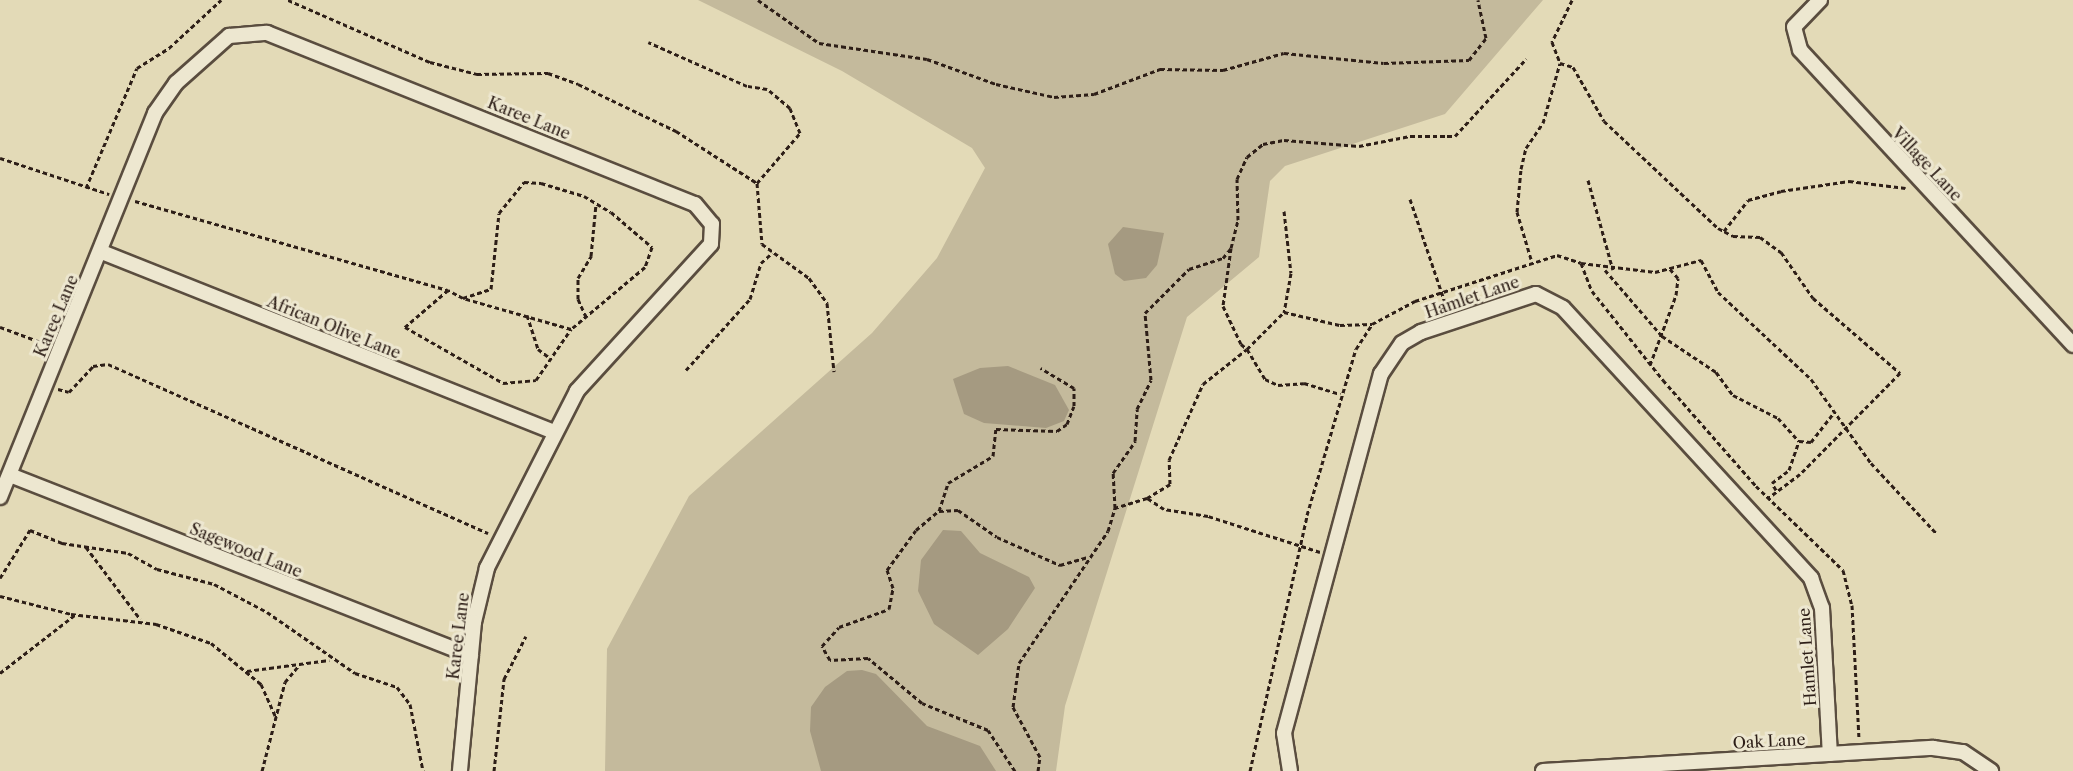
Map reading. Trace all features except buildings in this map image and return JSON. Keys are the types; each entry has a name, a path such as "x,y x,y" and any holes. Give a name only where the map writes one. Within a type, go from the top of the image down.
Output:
{"street":[{"name":"Village Lane","path":"1820,0 1794,27 1800,50 2073,345"},
{"name":"Karee Lane","path":"0,497 102,252 155,112 176,83 220,42 253,30 490,119 694,204 712,224 711,244 593,369 555,432 499,541 481,584 471,656 460,771"},
{"name":"African Olive Lane","path":"102,252 555,432"},
{"name":"Hamlet Lane","path":"1290,771 1284,733 1381,374 1402,343 1452,321 1522,295 1555,301 1799,562 1822,608 1830,754"},
{"name":"Sagewood Lane","path":"10,475 471,656"},
{"name":"Oak Lane","path":"1543,771 1951,748 1991,771"}],"path":[{"path":"86,188 137,68 169,48 221,0"},
{"path":"288,0 430,62 477,74 548,73 578,84 676,131 757,183"},
{"path":"758,0 819,42 927,59 996,84 1054,97 1094,94 1153,70 1222,70 1284,53 1384,63 1469,60 1486,38 1478,0"},
{"path":"1531,259 1517,212 1521,169 1526,148 1543,123 1560,63 1552,42 1572,0"},
{"path":"648,42 767,89 790,108 800,133 757,183 762,244 809,278 827,303 834,372"},
{"path":"1340,394 1304,383 1278,385 1265,379 1224,306 1231,248 1238,220 1237,178 1247,157 1263,144 1284,140 1359,146 1410,136 1455,135 1526,59"},
{"path":"1560,63 1573,67 1594,108 1626,146 1724,231 1760,237 1781,252 1813,298 1900,373 1846,427 1768,498"},
{"path":"0,158 86,188 448,290 463,298 571,329"},
{"path":"1588,180 1613,270"},
{"path":"1724,231 1748,200 1812,185 1849,182 1908,188 1920,180"},
{"path":"448,290 405,327 503,383 536,380 571,329 645,267 652,247 596,203 541,183 525,182 499,213 491,289 463,298"},
{"path":"1410,199 1452,321"},
{"path":"586,317 578,299 578,278 591,256 596,203"},
{"path":"1115,508 1147,498 1170,484 1170,460 1203,384 1247,349 1284,312 1291,273 1284,211"},
{"path":"1038,771 1040,757 1013,707 1019,663 1088,557 1108,531 1115,508 1113,473 1135,441 1137,409 1151,380 1145,313 1189,269 1223,258 1231,248"},
{"path":"686,370 750,299 761,263 772,253"},
{"path":"1284,312 1340,326 1372,324 1442,292 1531,259 1557,255 1605,270 1669,268 1701,260 1718,292 1811,379 1871,463 1937,534"},
{"path":"1581,263 1592,291 1650,365 1768,498 1843,570 1852,605 1857,752"},
{"path":"1650,365 1659,331 1676,295 1678,278 1669,268"},
{"path":"1605,270 1659,331 1716,372 1733,395 1778,418 1799,441 1811,442 1835,411"},
{"path":"527,315 538,350 550,358"},
{"path":"1250,771 1300,544 1340,394 1356,348 1372,324"},
{"path":"0,327 60,350"},
{"path":"45,386 69,392 93,366 108,364 471,520 499,541"},
{"path":"1016,771 988,730 922,703 882,666 868,658 830,660 823,654 830,633 889,609 893,588 887,570 921,525 939,511 948,483 993,456 996,429 1058,431 1067,424 1074,406 1074,388 1041,368"},
{"path":"1776,490 1773,483 1796,460 1799,441"},
{"path":"1147,498 1164,508 1300,544 1332,556"},
{"path":"939,511 958,510 997,537 1060,566 1088,557"},
{"path":"0,578 30,530 86,547 128,553 157,569 214,584 267,612 331,660 397,687 410,704 423,771"},
{"path":"86,547 141,620"},
{"path":"0,596 76,614 141,620 211,643 261,684 276,716"},
{"path":"0,673 76,614"},
{"path":"494,771 504,680 526,636"},
{"path":"245,671 331,660"},
{"path":"262,771 285,682 300,664"}],"shaded area":[{"path":"698,0 1543,0 1445,114 1285,166 1270,181 1259,257 1187,317 1065,706 1056,771 605,771 607,649 689,496 872,333 937,258 985,168 972,148 842,71"},
{"path":"1123,227 1164,233 1157,265 1146,278 1124,281 1115,274 1108,244"},
{"path":"1008,366 1055,385 1069,410 1064,421 1046,428 984,423 964,414 953,379 980,368"},
{"path":"943,530 961,531 980,553 1029,577 1035,588 1008,629 978,655 934,624 918,591 921,560"},
{"path":"862,670 876,674 927,726 980,746 996,771 821,771 810,731 811,707 825,687 847,671"}]}
